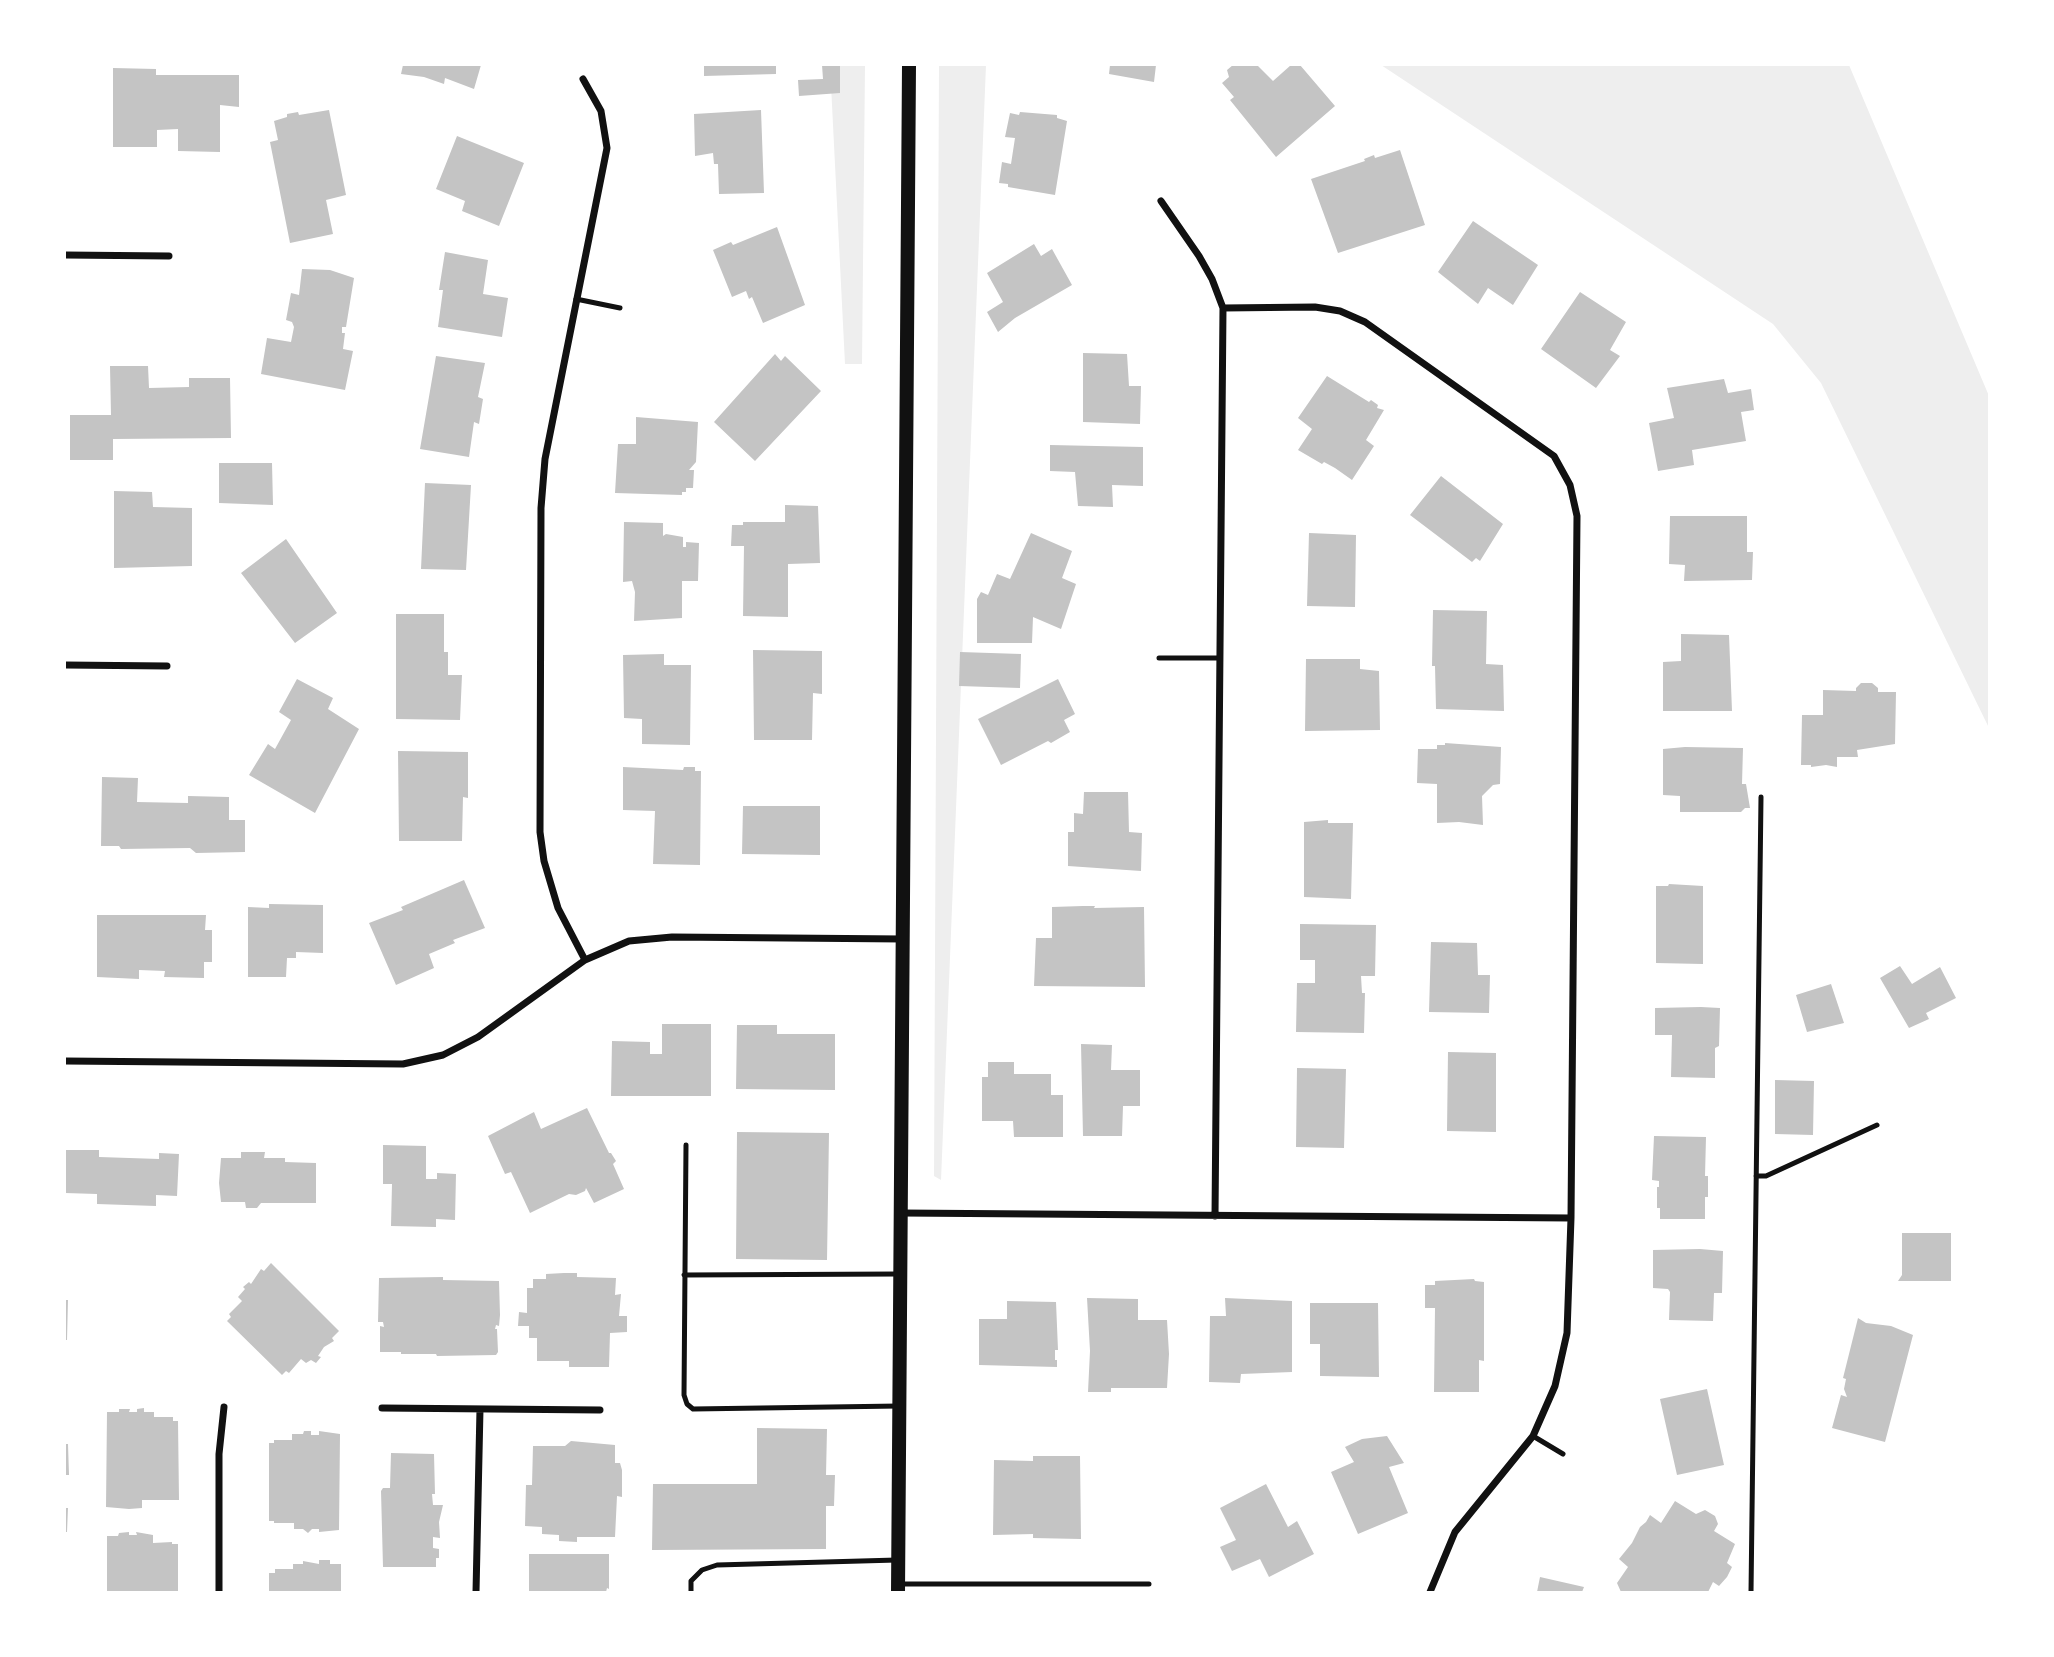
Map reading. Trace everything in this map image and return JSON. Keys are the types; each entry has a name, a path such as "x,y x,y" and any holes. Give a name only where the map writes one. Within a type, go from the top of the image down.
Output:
{"main road":[{"path":"898,1588 909,65"}],"street":[{"path":"583,79 601,111 607,148 545,459 540,832 544,861 558,908 585,960"},
{"path":"1161,201 1199,256 1223,307 1215,1216"},
{"path":"65,255 169,256"},
{"path":"1223,307 1315,307 1340,311 1365,322 1554,456 1570,485 1577,516 1571,1218 1567,1333 1555,1386 1532,1436 1455,1532 1430,1592"},
{"path":"65,665 167,666"},
{"path":"65,1061 402,1064 443,1055 478,1037 585,960 629,942 672,937 904,939"},
{"path":"900,1213 1571,1218"},
{"path":"219,1592 219,1454 224,1407"},
{"path":"382,1408 600,1410"},
{"path":"476,1592 481,1409"}],"lane":[{"path":"576,299 620,308"},
{"path":"1159,658 1220,658"},
{"path":"1751,1592 1760,797"},
{"path":"1756,1176 1766,1176 1877,1125"},
{"path":"686,1145 684,1395 687,1404 693,1409 899,1406"},
{"path":"684,1275 900,1275"},
{"path":"1532,1436 1563,1454"},
{"path":"691,1592 691,1581 702,1570 718,1565 897,1560"},
{"path":"898,1588 1149,1584"}],"shaded area":[{"path":"830,65 865,65 862,364 845,364"},
{"path":"939,65 986,65 941,1180 934,1176"},
{"path":"1381,65 1849,65 1989,396 1989,728 1821,383 1773,324"}],"building":[{"path":"403,65 481,65 474,89 445,78 444,84 424,77 401,74"},
{"path":"704,65 776,65 776,74 704,76"},
{"path":"822,65 840,65 840,93 799,96 798,80 823,79"},
{"path":"1110,65 1156,65 1154,82 1109,74"},
{"path":"1233,65 1257,65 1273,81 1291,65 1300,65 1335,106 1276,157 1230,100 1234,97 1222,83 1229,77 1227,70"},
{"path":"113,68 156,69 156,75 239,75 239,107 220,105 220,152 178,151 178,129 157,130 157,147 113,147"},
{"path":"329,110 346,195 326,200 333,234 290,243 270,142 278,140 274,121 287,117 287,114 298,112 299,115"},
{"path":"761,110 764,193 719,194 718,164 714,164 713,153 695,156 694,114"},
{"path":"1020,112 1057,115 1057,118 1067,121 1055,195 999,183 1002,162 1011,164 1015,138 1005,137 1010,113 1019,115"},
{"path":"457,136 524,163 499,226 462,211 465,201 436,189"},
{"path":"1400,150 1425,225 1338,253 1311,179 1365,161 1364,159 1374,155 1375,158"},
{"path":"1473,221 1538,265 1513,305 1488,288 1478,304 1438,272"},
{"path":"777,227 805,305 763,323 752,297 749,299 746,291 732,297 713,250"},
{"path":"1034,244 1041,256 1052,249 1072,285 1015,318 998,332 987,312 1003,302 987,273"},
{"path":"445,252 488,260 483,294 508,298 502,337 438,327 443,290 439,290"},
{"path":"302,269 330,270 354,278 346,327 342,327 342,333 345,333 343,349 353,351 345,390 261,374 267,338 291,342 294,327 292,322 286,320 291,293 299,295"},
{"path":"1580,292 1626,322 1610,350 1620,356 1596,388 1541,349"},
{"path":"1083,353 1127,354 1129,386 1141,386 1140,424 1083,422"},
{"path":"775,354 781,361 785,356 821,391 755,461 714,422"},
{"path":"436,356 485,363 478,397 483,399 479,424 474,422 469,457 420,449"},
{"path":"110,366 148,366 149,388 189,387 189,378 230,378 231,438 113,439 113,460 70,460 70,415 111,415"},
{"path":"1327,376 1384,410 1366,440 1374,446 1352,480 1335,468 1298,450 1312,429 1298,418"},
{"path":"1724,379 1728,393 1751,389 1754,410 1741,412 1746,441 1692,450 1694,465 1658,471 1649,423 1674,418 1667,388"},
{"path":"636,417 698,422 696,462 689,470 694,470 693,488 686,488 682,495 615,493 618,444 636,444"},
{"path":"1050,445 1143,447 1143,486 1112,485 1113,507 1078,506 1075,472 1050,471"},
{"path":"219,463 272,463 273,505 219,503"},
{"path":"1441,476 1503,524 1480,561 1476,558 1472,562 1410,515"},
{"path":"425,483 471,485 466,570 421,569"},
{"path":"114,491 152,492 153,507 192,508 192,566 114,568"},
{"path":"785,505 818,506 820,563 788,564 788,617 743,616 744,546 731,546 732,525 743,525 743,522 785,522"},
{"path":"1670,516 1747,516 1747,552 1753,552 1752,580 1684,581 1685,565 1669,564"},
{"path":"624,522 663,523 663,536 666,534 683,537 683,547 686,547 686,542 699,543 698,581 682,581 682,618 634,621 635,592 632,581 623,582"},
{"path":"1031,533 1072,551 1062,578 1076,584 1061,629 1033,617 1032,643 977,643 977,599 981,592 988,595 997,574 1010,579"},
{"path":"1309,533 1356,535 1355,607 1307,606"},
{"path":"286,539 337,613 295,643 241,573"},
{"path":"1433,610 1487,611 1486,664 1503,665 1504,711 1436,709 1435,666 1432,666"},
{"path":"396,614 444,614 444,652 448,652 448,675 462,675 460,720 396,719"},
{"path":"1681,634 1729,635 1732,711 1663,711 1663,662 1681,661"},
{"path":"753,650 822,651 822,694 813,693 812,740 754,740"},
{"path":"960,652 1021,654 1020,688 959,686"},
{"path":"664,654 664,665 691,665 690,745 642,744 642,719 624,718 623,655"},
{"path":"1306,659 1360,659 1360,669 1379,671 1380,730 1305,731"},
{"path":"297,679 333,698 328,709 359,729 315,813 249,775 268,744 275,749 291,720 279,712"},
{"path":"1058,679 1075,714 1064,720 1070,732 1001,765 978,719"},
{"path":"1861,683 1872,683 1878,688 1878,692 1896,692 1895,744 1857,750 1858,757 1837,757 1837,767 1801,765 1802,715 1823,715 1823,690 1856,691"},
{"path":"1445,743 1501,747 1500,784 1493,785 1482,796 1483,825 1437,823 1437,784 1417,783 1418,749 1437,749 1437,745"},
{"path":"1743,748 1742,784 1746,784 1750,808 1741,812 1680,812 1680,796 1663,795 1663,749"},
{"path":"398,751 468,752 468,798 463,797 462,841 399,841"},
{"path":"623,767 683,770 684,767 695,767 695,771 701,771 700,865 653,864 655,811 623,810"},
{"path":"102,777 138,778 137,802 188,803 188,796 229,797 229,820 245,820 245,852 196,853 190,848 121,849 119,846 101,846"},
{"path":"1084,792 1128,792 1129,832 1142,833 1141,871 1068,866 1068,832 1074,832 1074,813 1083,814"},
{"path":"743,806 820,806 820,855 742,854"},
{"path":"1328,820 1328,823 1353,823 1351,899 1304,897 1304,822"},
{"path":"464,880 485,928 453,940 455,943 429,954 434,968 396,985 369,923 403,910 401,907"},
{"path":"1656,886 1703,886 1703,964 1656,963"},
{"path":"269,904 323,905 323,953 296,952 296,958 287,958 286,977 248,977 248,907 269,908"},
{"path":"1095,906 1094,908 1144,907 1145,987 1034,986 1036,938 1052,938 1052,907"},
{"path":"97,915 206,915 205,930 212,930 212,962 204,962 204,978 164,977 165,971 139,970 139,979 97,977"},
{"path":"1300,924 1376,925 1375,976 1361,976 1362,993 1365,993 1364,1033 1296,1032 1297,983 1315,983 1315,960 1300,960"},
{"path":"1431,942 1477,943 1478,975 1490,975 1489,1013 1429,1012"},
{"path":"1900,966 1912,984 1940,967 1956,998 1926,1013 1929,1019 1909,1028 1880,978"},
{"path":"1831,984 1844,1023 1807,1032 1796,995"},
{"path":"1655,1008 1720,1008 1719,1046 1715,1048 1715,1078 1671,1077 1672,1035 1655,1035"},
{"path":"662,1024 711,1024 711,1096 611,1096 612,1041 650,1042 650,1054 662,1054"},
{"path":"737,1025 777,1025 777,1034 835,1034 835,1090 736,1089"},
{"path":"1081,1044 1112,1045 1111,1070 1140,1070 1140,1106 1123,1106 1122,1136 1083,1136"},
{"path":"1448,1052 1496,1053 1496,1132 1447,1131"},
{"path":"988,1062 1014,1062 1014,1074 1051,1074 1051,1095 1063,1095 1063,1137 1014,1137 1013,1121 982,1121 982,1077 988,1077"},
{"path":"1297,1068 1346,1069 1344,1148 1296,1147"},
{"path":"1775,1080 1814,1081 1813,1135 1775,1134"},
{"path":"587,1108 609,1153 616,1161 613,1164 624,1189 594,1203 586,1188 585,1191 576,1195 569,1194 530,1213 511,1172 505,1174 488,1136 534,1112 541,1129"},
{"path":"737,1132 829,1133 827,1260 736,1259"},
{"path":"1654,1136 1706,1137 1705,1176 1708,1176 1708,1197 1705,1197 1705,1219 1660,1219 1660,1208 1657,1208 1659,1181 1652,1180"},
{"path":"383,1145 426,1146 426,1179 437,1179 437,1173 456,1174 455,1220 436,1219 436,1227 391,1226 392,1184 383,1184"},
{"path":"65,1150 99,1150 99,1157 159,1159 159,1153 179,1154 177,1196 156,1195 156,1206 97,1204 97,1194 65,1193"},
{"path":"241,1152 265,1152 264,1158 285,1158 285,1162 316,1163 316,1203 261,1203 257,1208 246,1208 245,1202 221,1202 221,1158 241,1158"},
{"path":"1902,1233 1951,1233 1951,1281 1898,1281 1902,1275"},
{"path":"1653,1250 1723,1251 1722,1293 1714,1293 1713,1321 1669,1320 1670,1292 1668,1289 1653,1288"},
{"path":"271,1263 339,1331 332,1338 334,1341 324,1347 316,1363 311,1360 306,1363 301,1359 289,1373 286,1371 282,1375 227,1321 231,1317 229,1314 242,1301 238,1297 245,1289 243,1287 249,1282 251,1284 261,1269 264,1271"},
{"path":"577,1273 577,1277 616,1278 615,1295 621,1294 619,1316 627,1316 627,1332 610,1333 609,1367 569,1367 569,1361 537,1361 537,1338 529,1338 529,1326 518,1326 519,1312 527,1313 527,1288 533,1288 533,1279 546,1279 546,1274"},
{"path":"443,1277 443,1280 499,1281 500,1315 499,1326 496,1325 495,1329 498,1352 496,1355 437,1356 380,1352 380,1326 384,1327 383,1322 378,1322 379,1278"},
{"path":"1474,1279 1484,1282 1484,1361 1479,1360 1479,1392 1434,1392 1435,1308 1425,1308 1425,1285 1435,1285 1435,1281"},
{"path":"1087,1298 1138,1299 1138,1320 1167,1320 1167,1388 1111,1388 1111,1392 1088,1392 1090,1351"},
{"path":"1225,1298 1292,1301 1292,1372 1241,1374 1240,1383 1209,1382 1210,1316 1226,1316"},
{"path":"65,1300 68,1300 67,1340 65,1340"},
{"path":"1007,1301 1056,1302 1057,1367 979,1365 979,1319 1007,1319"},
{"path":"1310,1303 1378,1303 1379,1377 1320,1376 1320,1344 1310,1344"},
{"path":"1858,1318 1866,1323 1891,1326 1913,1335 1885,1442 1832,1428 1841,1395 1847,1397 1844,1389 1846,1379 1843,1378"},
{"path":"1707,1389 1724,1465 1677,1475 1660,1399"},
{"path":"144,1408 144,1412 154,1412 154,1417 173,1417 173,1421 178,1421 179,1500 142,1500 142,1508 106,1507 107,1412 130,1409 129,1412 137,1412 137,1409"},
{"path":"757,1428 827,1429 826,1475 835,1475 834,1506 826,1506 826,1549 652,1550 653,1484 757,1484"},
{"path":"304,1431 311,1431 311,1435 319,1435 319,1431 340,1434 339,1530 319,1532 319,1529 312,1529 308,1533 303,1529 294,1529 294,1523 269,1521 269,1443 274,1443 274,1440 292,1440 292,1434 303,1434"},
{"path":"1387,1436 1404,1463 1389,1467 1408,1513 1358,1534 1331,1472 1354,1462 1345,1447 1362,1439"},
{"path":"571,1441 615,1445 615,1463 620,1463 622,1470 622,1497 617,1496 615,1537 577,1537 577,1542 559,1541 559,1535 542,1534 542,1527 525,1526 526,1485 532,1485 533,1446 565,1446"},
{"path":"65,1444 68,1444 69,1475 65,1475"},
{"path":"391,1453 434,1454 433,1505 443,1505 439,1522 440,1538 433,1537 433,1548 439,1549 436,1567 383,1567 381,1491 383,1488 390,1488"},
{"path":"1033,1456 1080,1456 1081,1539 1033,1538 1033,1534 993,1535 994,1460 1033,1461"},
{"path":"1266,1484 1288,1527 1297,1521 1314,1554 1269,1577 1260,1559 1232,1571 1220,1547 1236,1540 1220,1508"},
{"path":"1675,1501 1696,1514 1705,1510 1715,1516 1718,1524 1714,1531 1735,1544 1727,1563 1732,1567 1727,1577 1719,1586 1713,1582 1708,1592 1621,1592 1617,1583 1628,1567 1619,1559 1650,1515 1661,1523"},
{"path":"65,1508 68,1508 67,1532 65,1532"},
{"path":"129,1532 129,1535 137,1535 136,1532 153,1535 153,1543 178,1544 178,1592 107,1592 107,1536"},
{"path":"529,1554 609,1554 609,1589 607,1588 606,1592 529,1592"},
{"path":"319,1560 341,1564 341,1592 269,1592 269,1573 275,1573 275,1569 293,1569 293,1564 303,1564 303,1561 319,1564"},
{"path":"1540,1577 1584,1587 1582,1592 1537,1592"}]}
